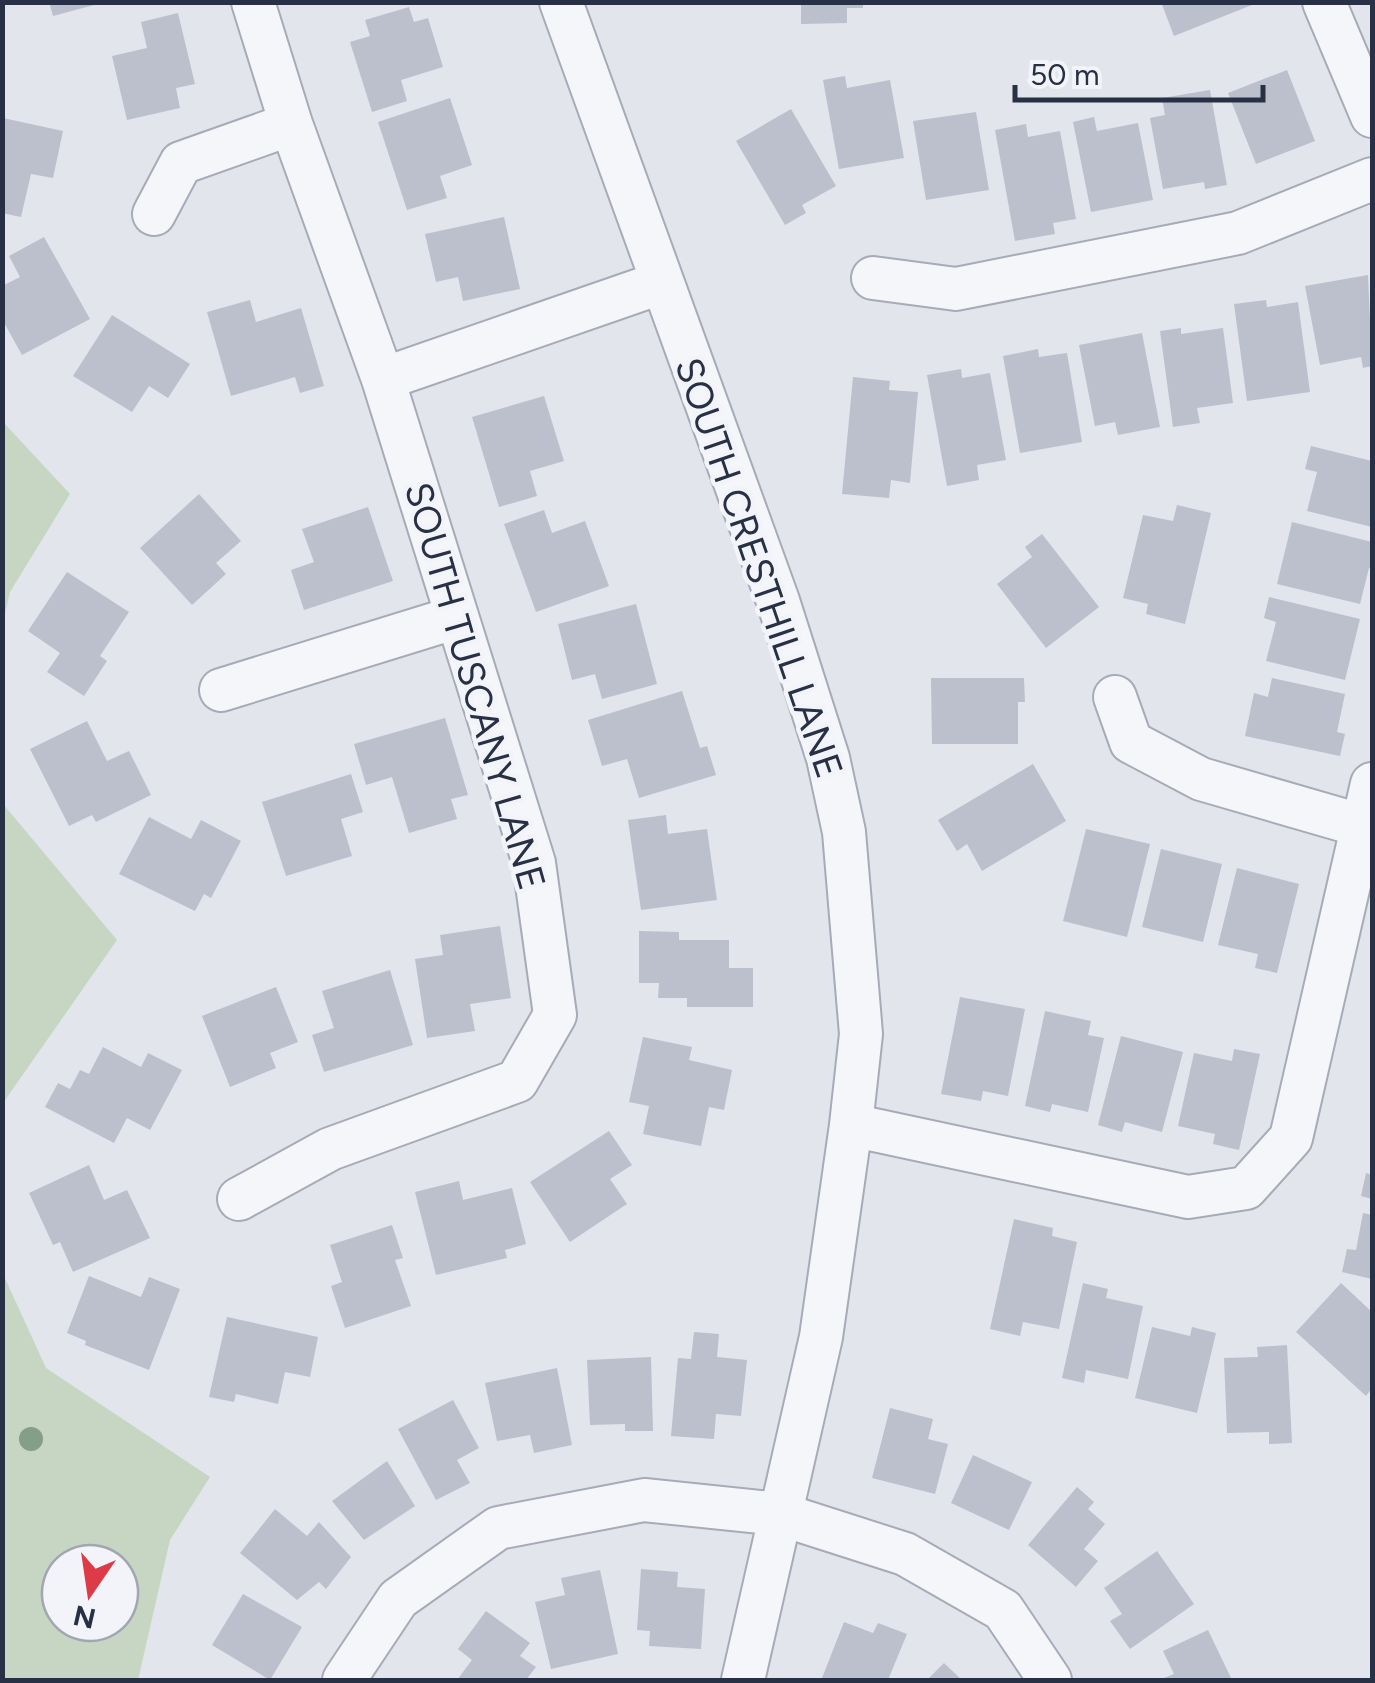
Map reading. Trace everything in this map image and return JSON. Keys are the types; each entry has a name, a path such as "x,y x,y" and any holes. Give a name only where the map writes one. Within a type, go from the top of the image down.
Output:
{"street":[{"name":"SOUTH TUSCANY LANE","path":"239,1199 330,1149 517,1082 556,1015 534,863 384,379 291,124 253,2"},
{"name":"SOUTH CRESTHILL LANE","path":"561,2 778,601 828,758 844,832 861,1034 851,1125 821,1338 743,1680"},
{"path":"1324,2 1372,116"},
{"path":"154,214 180,163 291,124"},
{"path":"873,278 956,289 1238,233 1372,179"},
{"path":"384,379 660,283"},
{"path":"221,690 457,617"},
{"path":"1115,697 1131,742 1202,779 1363,826"},
{"path":"851,1125 1188,1198 1246,1188 1291,1138 1372,784"},
{"path":"344,1680 398,1598 498,1528 644,1500 780,1514 905,1554 1004,1610 1050,1680"}],"green space":[{"path":"3,422 70,494 10,592 3,622"},
{"path":"3,804 117,940 3,1103"},
{"path":"3,1274 46,1368 210,1477 170,1540 138,1680 3,1680"}],"building":[{"path":"49,2 98,2 98,4 53,16"},
{"path":"801,2 863,2 863,8 847,8 847,23 801,24"},
{"path":"1161,2 1257,2 1257,3 1174,36"},
{"path":"409,7 414,22 428,18 443,67 401,80 407,101 372,112 350,42 370,36 365,20"},
{"path":"178,13 195,84 176,88 180,108 127,120 112,56 147,48 141,22"},
{"path":"1287,70 1315,141 1256,164 1228,93"},
{"path":"845,76 847,88 890,80 904,158 839,169 823,80"},
{"path":"1210,90 1227,185 1205,189 1204,182 1163,189 1150,118 1165,115 1162,98"},
{"path":"450,98 472,165 440,176 447,198 407,210 378,122"},
{"path":"791,109 836,186 802,205 806,213 785,225 736,141"},
{"path":"976,112 989,190 926,200 913,121"},
{"path":"1094,117 1097,131 1138,123 1153,200 1091,212 1073,122"},
{"path":"3,118 63,131 53,178 31,174 21,217 2,213"},
{"path":"1026,124 1028,137 1060,131 1076,219 1053,223 1055,234 1015,241 995,130"},
{"path":"504,217 520,289 463,301 458,277 436,282 425,234"},
{"path":"44,237 90,319 22,355 2,319 2,286 20,277 9,256"},
{"path":"1368,275 1372,366 1363,368 1361,357 1320,365 1305,286"},
{"path":"250,300 256,322 301,308 324,386 300,393 295,377 231,396 207,312"},
{"path":"1266,300 1267,307 1298,302 1310,392 1247,401 1234,304"},
{"path":"112,315 190,364 168,398 149,386 132,412 73,376"},
{"path":"1181,328 1181,334 1223,328 1233,403 1197,408 1200,423 1173,427 1160,331"},
{"path":"1142,333 1160,427 1118,435 1115,422 1095,426 1079,345"},
{"path":"1038,349 1039,357 1067,353 1082,442 1020,453 1003,356"},
{"path":"961,369 962,378 990,373 1006,460 977,465 979,480 947,486 927,375"},
{"path":"853,377 890,381 889,390 918,392 910,483 891,480 889,498 842,494"},
{"path":"544,396 564,461 530,471 537,496 499,507 472,417"},
{"path":"1311,446 1372,461 1372,527 1307,511 1317,472 1305,469"},
{"path":"199,494 241,541 216,563 226,574 192,605 140,548"},
{"path":"1177,505 1211,513 1185,624 1146,614 1148,604 1123,598 1143,515 1173,521"},
{"path":"368,507 393,581 304,610 291,570 314,562 302,529"},
{"path":"544,510 552,533 585,521 609,586 536,612 504,524"},
{"path":"1292,522 1372,542 1372,569 1369,568 1360,604 1277,584"},
{"path":"1042,534 1099,607 1046,648 997,584 1032,557 1025,547"},
{"path":"67,572 129,612 100,656 107,661 84,696 47,672 60,653 28,631"},
{"path":"1269,597 1360,619 1345,680 1266,661 1276,622 1264,618"},
{"path":"636,604 657,684 602,699 595,674 572,680 558,624"},
{"path":"931,678 1024,678 1025,702 1018,702 1018,744 932,744"},
{"path":"1272,678 1345,694 1337,732 1345,734 1340,756 1245,736 1254,693 1268,697"},
{"path":"682,691 700,748 707,746 716,775 639,798 627,759 602,766 588,720"},
{"path":"445,718 468,795 451,799 457,819 409,833 392,777 366,785 354,744"},
{"path":"87,721 107,761 129,751 151,795 96,822 92,815 69,826 30,749"},
{"path":"1033,764 1066,821 982,871 967,844 957,851 938,820"},
{"path":"351,774 363,812 341,819 352,856 286,876 262,802"},
{"path":"666,815 668,834 707,829 717,900 641,910 628,820"},
{"path":"149,817 191,839 201,820 241,841 211,898 204,894 195,911 119,874"},
{"path":"1086,829 1150,844 1127,937 1063,921"},
{"path":"1161,849 1222,864 1203,942 1142,927"},
{"path":"1237,868 1299,884 1277,973 1255,968 1258,954 1218,945"},
{"path":"500,926 511,998 470,1004 475,1031 427,1038 415,959 443,955 440,935"},
{"path":"639,931 679,932 679,940 729,940 729,968 753,968 753,1007 687,1007 687,998 658,998 659,983 639,983"},
{"path":"390,970 413,1045 324,1072 312,1035 334,1028 322,991"},
{"path":"276,987 298,1042 270,1053 276,1068 230,1087 202,1016"},
{"path":"960,997 1025,1009 1008,1096 983,1091 981,1101 941,1094"},
{"path":"1045,1011 1091,1021 1088,1035 1104,1038 1088,1112 1052,1104 1050,1112 1025,1106"},
{"path":"1121,1036 1183,1052 1162,1132 1125,1122 1122,1132 1098,1125"},
{"path":"643,1037 692,1047 689,1060 732,1070 724,1110 709,1107 701,1146 643,1134 649,1106 629,1102"},
{"path":"103,1047 141,1067 148,1053 182,1070 150,1130 127,1118 114,1143 45,1107 58,1083 70,1089 80,1070 89,1074"},
{"path":"1234,1049 1260,1054 1239,1150 1213,1144 1215,1134 1178,1126 1194,1053 1232,1061"},
{"path":"609,1131 632,1165 610,1179 627,1204 570,1242 530,1182"},
{"path":"89,1165 104,1200 127,1190 150,1238 73,1272 60,1242 53,1245 29,1193"},
{"path":"1366,1173 1372,1175 1372,1199 1361,1196"},
{"path":"459,1181 463,1200 512,1188 526,1244 505,1250 507,1258 436,1275 415,1192"},
{"path":"1363,1213 1372,1215 1372,1279 1342,1272 1347,1249 1356,1250"},
{"path":"1014,1219 1053,1228 1052,1236 1077,1242 1059,1329 1023,1322 1020,1336 990,1329"},
{"path":"392,1225 403,1258 395,1260 411,1306 345,1328 331,1286 342,1282 330,1245"},
{"path":"89,1276 141,1297 149,1277 180,1289 149,1370 85,1345 86,1341 67,1333"},
{"path":"1083,1283 1108,1289 1106,1298 1143,1306 1128,1379 1086,1370 1084,1383 1062,1378"},
{"path":"1341,1283 1372,1312 1372,1388 1366,1396 1296,1332"},
{"path":"227,1317 318,1337 310,1377 285,1372 278,1404 236,1394 234,1402 209,1397"},
{"path":"1152,1327 1190,1336 1192,1327 1216,1333 1197,1413 1135,1398"},
{"path":"694,1332 719,1334 717,1357 747,1360 741,1416 716,1414 714,1439 671,1436 678,1358 691,1359"},
{"path":"1287,1345 1292,1443 1269,1444 1269,1432 1227,1433 1224,1358 1258,1357 1257,1347"},
{"path":"651,1357 653,1431 625,1431 625,1424 590,1425 587,1360"},
{"path":"557,1368 572,1445 534,1453 530,1435 497,1441 485,1383"},
{"path":"453,1400 479,1448 457,1460 470,1483 436,1500 398,1429"},
{"path":"890,1408 933,1419 928,1439 948,1444 935,1494 872,1478"},
{"path":"973,1455 1032,1482 1009,1530 951,1503"},
{"path":"387,1461 415,1506 364,1540 332,1501"},
{"path":"1077,1487 1094,1502 1088,1509 1105,1524 1084,1549 1098,1561 1076,1587 1028,1545"},
{"path":"275,1509 307,1536 319,1522 351,1557 326,1589 319,1582 297,1600 240,1553"},
{"path":"1157,1551 1194,1604 1130,1649 1110,1621 1122,1614 1104,1588"},
{"path":"641,1569 678,1572 677,1587 705,1589 701,1649 649,1646 650,1631 637,1630"},
{"path":"600,1570 618,1654 551,1669 535,1602 565,1595 561,1578"},
{"path":"243,1594 302,1627 270,1680 212,1645"},
{"path":"486,1611 530,1643 520,1656 536,1667 526,1680 457,1680 472,1660 458,1649"},
{"path":"844,1622 873,1633 878,1623 907,1634 888,1680 822,1678"},
{"path":"1208,1630 1232,1680 1159,1680 1174,1674 1163,1651"},
{"path":"944,1663 962,1680 927,1680"}]}
